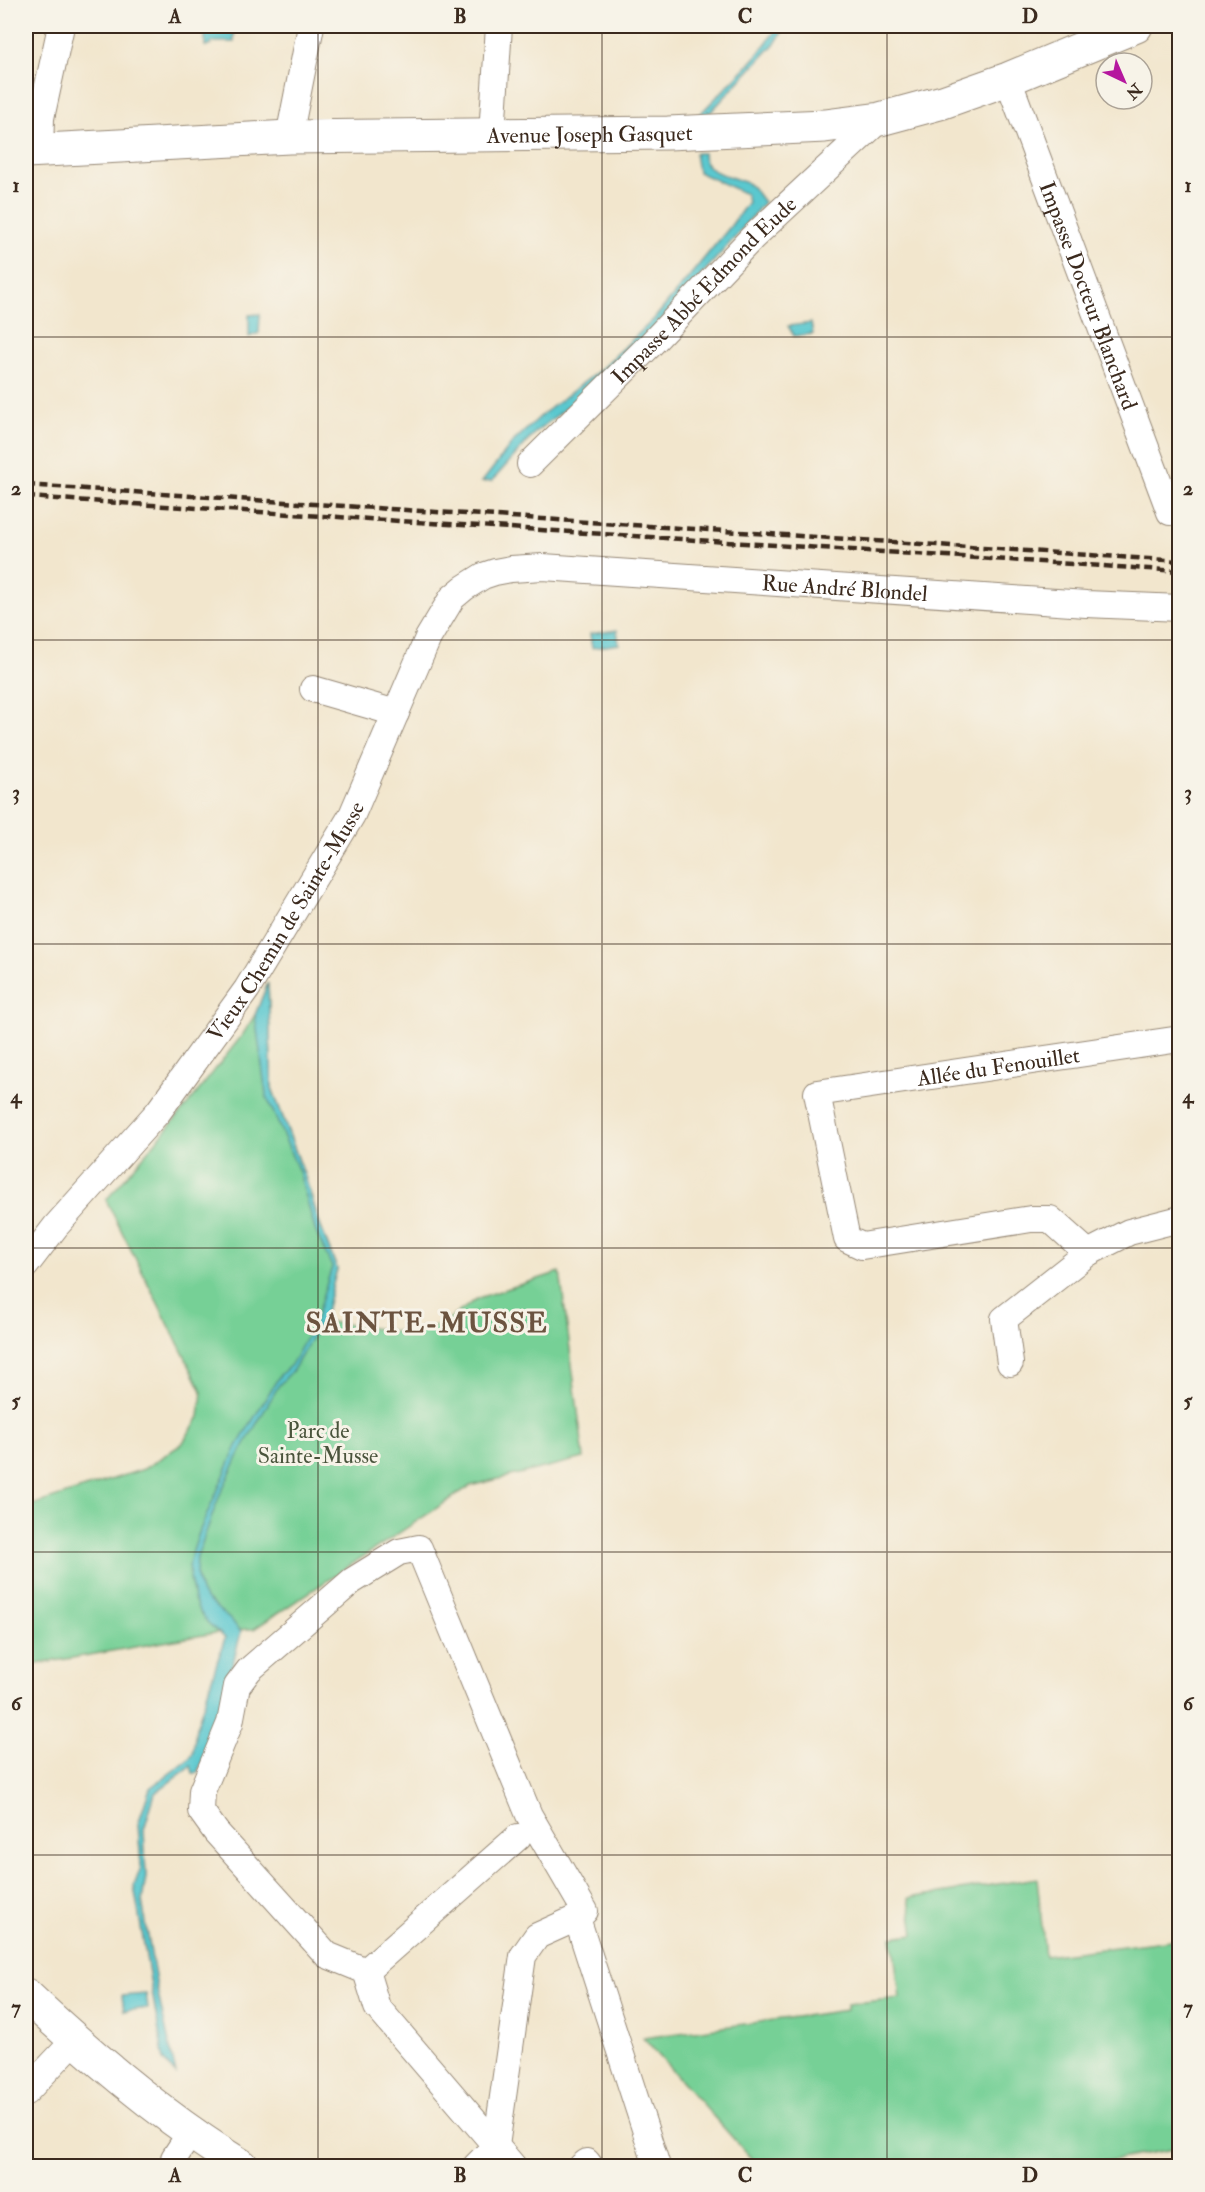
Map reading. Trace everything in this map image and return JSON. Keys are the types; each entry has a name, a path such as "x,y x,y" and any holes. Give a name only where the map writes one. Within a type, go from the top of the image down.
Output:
{"main road":[{"name":"Avenue Joseph Gasquet","path":"33,151 154,142 289,137 760,130 880,119 944,102 1008,79 1136,26"},
{"path":"26,1995 114,2073 191,2132 242,2166"},
{"path":"191,2132 231,2152 267,2166"}],"street":[{"path":"33,151 61,26"},
{"path":"289,137 311,26"},
{"path":"492,134 499,26"},
{"name":"Impasse Docteur Blanchard","path":"1008,79 1170,512"},
{"name":"Impasse Abbé Edmond Eude","path":"530,464 651,344 752,238 880,119"},
{"name":"Rue André Blondel","path":"510,569 543,567 1086,604 1179,608"},
{"name":"Vieux Chemin de Sainte-Musse","path":"26,1265 56,1226 158,1112 247,989 352,815 428,638 453,598 483,576 510,569"},
{"path":"313,689 396,713"},
{"name":"Allée du Fenouillet","path":"1088,1253 1050,1219 1032,1219 862,1246 847,1239 817,1093 1179,1039"},
{"path":"1010,1363 1004,1319 1088,1253 1130,1232 1179,1219"},
{"path":"476,2166 496,2146 523,1956 537,1936 577,1918 585,1911 529,1815 419,1548 399,1552 352,1581 249,1670 237,1686 230,1723 201,1791 201,1811 216,1832 327,1955 358,1967 377,2007 496,2146 513,2166"},
{"path":"358,1967 518,1838"},
{"path":"358,1967 466,1859"},
{"path":"577,1918 657,2166"},
{"path":"26,2092 75,2040"},
{"path":"174,2166 174,2157 191,2132"},
{"path":"582,2166 587,2162 590,2166"}],"green space":[{"name":"Parc de Sainte-Musse","path":"268,983 272,1088 337,1269 322,1321 401,1332 441,1325 478,1298 560,1272 584,1458 470,1486 254,1629 232,1630 26,1666 26,1507 144,1469 182,1444 199,1417 202,1391 106,1200 189,1103 243,1034 255,1015"},
{"path":"1037,1878 1045,1956 1179,1939 1179,2148 1080,2166 758,2166 643,2038 847,2010 847,2004 900,1998 892,1937 914,1934 909,1898"}],"water":[{"path":"779,26 786,26 776,42 706,117 697,117 754,59"},
{"path":"205,28 234,28 234,42 212,42 211,45 205,46"},
{"path":"695,153 703,153 704,160 713,170 750,185 764,202 622,364 536,432 492,481 482,482 514,441 543,414 601,369 654,319 748,202 746,194 698,172"},
{"path":"260,314 259,333 249,337 249,315"},
{"path":"811,323 813,334 794,336 788,326"},
{"path":"617,630 619,644 592,648 590,634"},
{"path":"268,983 272,1088 337,1269 325,1315 293,1370 279,1385 241,1451 220,1494 197,1557 196,1573 201,1592 241,1632 214,1738 197,1773 193,1773 191,1766 155,1793 144,1829 146,1877 142,1901 158,1994 176,2074 164,2061 134,1886 141,1867 138,1824 150,1788 189,1759 193,1753 196,1728 225,1638 208,1623 194,1599 188,1566 200,1530 237,1446 280,1375 291,1365 314,1324 332,1267 315,1230 299,1172 266,1095 255,1015"},
{"path":"146,1994 148,2008 124,2011 122,1996"}],"railway":[{"path":"26,485 1180,561"},
{"path":"26,497 1180,571"}],"district":[{"name":"SAINTE-MUSSE","path":"427,1322"}]}
